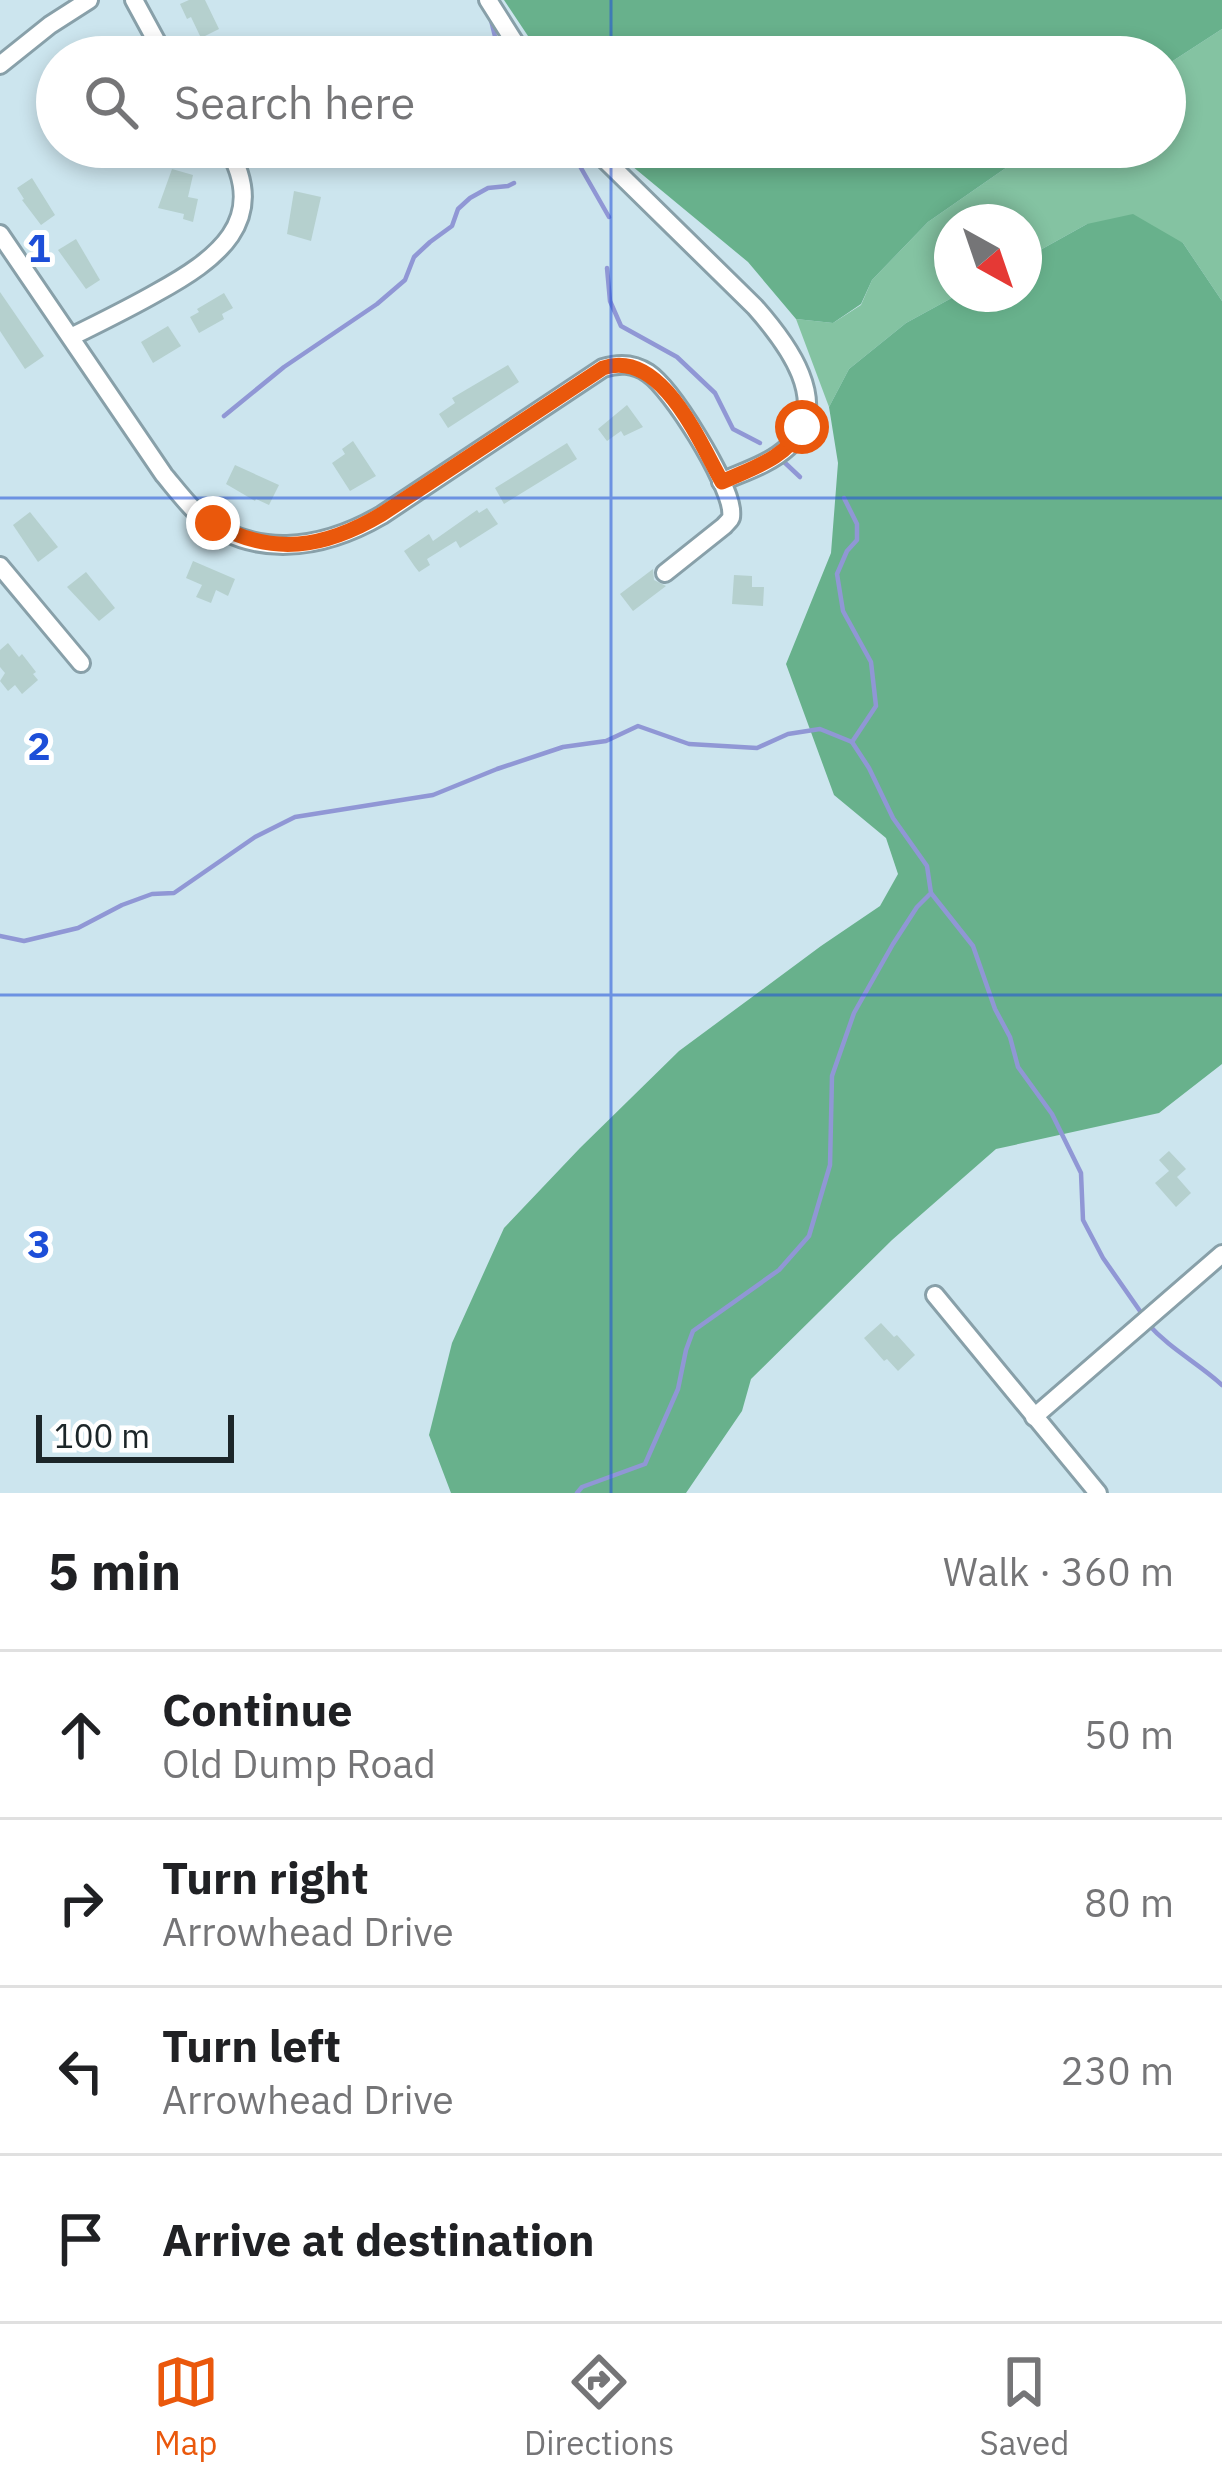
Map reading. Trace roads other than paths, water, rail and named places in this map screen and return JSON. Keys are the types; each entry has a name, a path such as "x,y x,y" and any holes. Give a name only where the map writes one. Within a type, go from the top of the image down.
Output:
{"street":[{"path":"37,36 89,0"},
{"path":"134,0 154,36"},
{"path":"488,0 511,36"},
{"path":"0,65 36,37"},
{"path":"71,337 172,284 229,240 242,212 244,194 238,168"},
{"path":"613,168 755,307 800,372 806,420 800,434 764,463 722,482"},
{"path":"0,234 164,475 196,512 229,532 262,543 294,545 350,532 603,368 633,365 646,371 695,433 722,482 731,510 728,523 665,573"},
{"path":"0,566 81,663"},
{"path":"1034,1417 1222,1254"},
{"path":"934,1295 1098,1493"}],"waterway":[{"path":"490,16 495,36"},
{"path":"581,168 609,217"},
{"path":"224,416 405,280 414,257 452,226 458,209 470,198 488,188 514,183"},
{"path":"607,268 610,301 621,326 677,357 715,393 733,429 760,443"},
{"path":"782,460 800,477"},
{"path":"844,498 857,524 857,540 837,574 843,611 871,662 876,706 852,742"},
{"path":"0,936 24,941 78,928 152,894 174,893 255,837 295,817 433,795 497,769 563,747 606,741 638,726 689,744 757,748 788,734 820,729 852,742 893,818 927,866 931,893 973,946 1018,1067 1052,1114 1081,1173 1083,1220 1140,1311"},
{"path":"577,1493 645,1464 678,1389 693,1331 779,1270 809,1236 830,1165 832,1076 854,1013 893,944 929,895"},
{"path":"1148,1324 1222,1385"}]}
